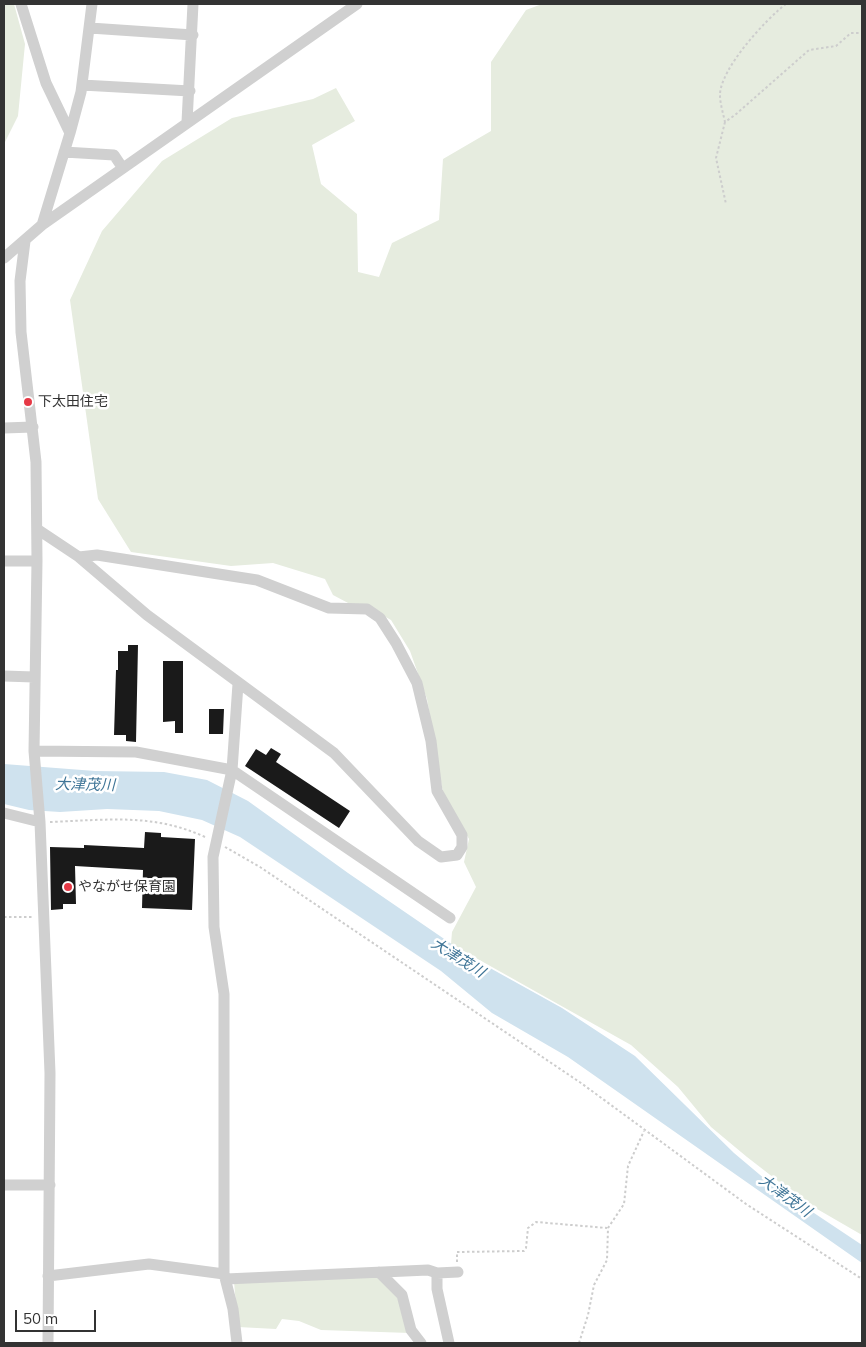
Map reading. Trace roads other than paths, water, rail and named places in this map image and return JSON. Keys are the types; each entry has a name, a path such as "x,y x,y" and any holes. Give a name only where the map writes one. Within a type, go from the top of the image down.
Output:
{"street":[{"path":"21,4 46,83 70,133"},
{"path":"42,225 70,133 82,85 92,4"},
{"path":"187,122 193,35 193,4"},
{"path":"4,258 42,225 122,167 357,4"},
{"path":"90,28 193,35"},
{"path":"82,85 190,91"},
{"path":"64,152 114,155 122,167"},
{"path":"25,241 20,281 21,332 36,462 37,561 34,750 40,822 50,1073 48,1343"},
{"path":"4,428 33,427"},
{"path":"37,529 79,557 147,615 334,753 418,841 441,857 457,855 462,847 462,836 437,791 431,741 417,683 396,643 380,618 367,609 329,608 257,580 97,555 79,557"},
{"path":"4,561 37,561"},
{"path":"4,676 34,677"},
{"path":"237,1343 233,1309 225,1276 224,994 214,927 213,857 232,770 238,684"},
{"path":"34,750 136,752 232,770 450,918"},
{"path":"4,813 40,822"},
{"path":"4,1186 50,1185"},
{"path":"48,1276 149,1264 225,1276 428,1270 437,1273 458,1272"},
{"path":"385,1272 402,1295 411,1330 421,1343"},
{"path":"437,1273 437,1289 449,1343"}],"water":[{"name":"大津茂川","path":"4,764 95,771 164,772 207,780 248,801 348,873 472,958 562,1008 635,1056 734,1153 772,1185 862,1245 862,1263 568,1057 492,1013 441,971 240,837 202,820 159,811 107,809 60,812 29,810 4,804"}],"place":[{"name":"下太田住宅","path":"28,402"},
{"name":"やながせ保育園","path":"68,887"}]}
